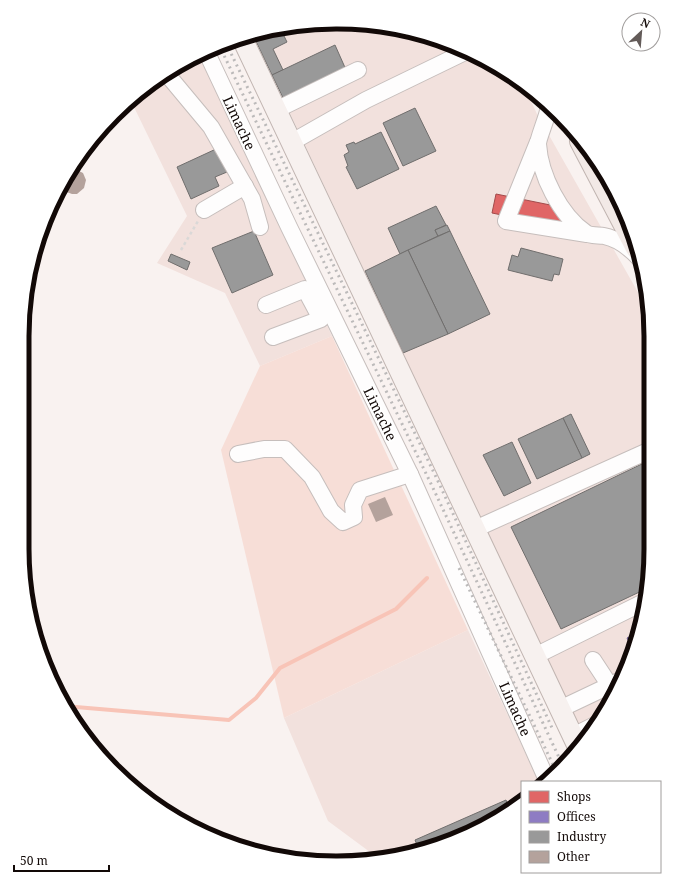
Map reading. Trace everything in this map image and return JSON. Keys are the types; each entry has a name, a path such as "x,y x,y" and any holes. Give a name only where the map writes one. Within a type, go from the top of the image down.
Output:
{"highway":[{"path":"603,183 613,202"}],"main road":[{"path":"244,43 576,741"}],"street":[{"path":"292,142 366,100 460,55"},
{"name":"Limache","path":"209,57 277,202 321,306 410,474 545,775"},
{"path":"276,110 358,70"},
{"path":"170,78 211,127 248,193 260,227"},
{"path":"547,113 546,121 506,221 608,237 618,241 632,251"},
{"path":"538,142 545,179 564,210 587,234"},
{"path":"204,210 248,193 277,202"},
{"path":"266,305 305,289 321,306 321,319 273,337"},
{"path":"238,454 264,449 285,449 312,477 331,511 343,522 354,517 353,505 360,490 410,474"},
{"path":"475,529 644,453"},
{"path":"535,656 639,605"},
{"path":"593,660 612,684"},
{"path":"560,710 611,687"}],"path":[{"path":"180,250 204,210"}],"shaded area":[{"path":"336,29 396,35 416,39 454,52 490,70 507,81 529,97 537,114 641,298 644,336 644,548 641,589 634,628 621,666 603,702 582,733 255,40 296,32"},
{"path":"202,60 332,336 260,366 225,293 157,263 187,216 133,106 166,81"},
{"path":"332,336 468,630 284,718 221,450 260,366"},
{"path":"468,630 538,781 521,781 521,794 490,815 454,833 416,846 372,854 328,821 284,718"}],"building: Shops":[{"path":"496,194 570,209 566,228 492,213"}],"building: Offices":[{"path":"631,636 629,642 627,638"}],"building: Industry":[{"path":"283,34 287,42 273,49 283,70 272,75 255,40"},
{"path":"335,45 347,72 285,102 272,75"},
{"path":"415,108 436,151 403,166 383,123"},
{"path":"381,132 399,169 357,189 346,167 348,166 344,155 349,152 346,145 354,142 355,144"},
{"path":"216,149 227,172 215,177 219,186 191,199 177,167"},
{"path":"436,206 446,225 435,230 438,236 400,254 388,228"},
{"path":"447,225 450,231 438,236 435,230"},
{"path":"254,231 273,275 232,293 212,248"},
{"path":"450,231 490,314 448,334 408,250"},
{"path":"521,248 563,259 559,275 554,274 552,281 508,270 512,255 518,257"},
{"path":"408,250 448,334 403,353 365,271"},
{"path":"171,254 190,262 187,270 168,261"},
{"path":"571,414 590,454 582,458 563,418"},
{"path":"563,418 582,458 537,479 518,439"},
{"path":"512,442 531,483 504,496 483,455"},
{"path":"644,463 644,548 641,591 561,629 511,527"},
{"path":"506,800 507,804 490,815 454,833 417,846 415,840"}],"building: Other":[{"path":"78,171 83,173 86,180 84,188 77,194 65,192"},
{"path":"385,497 393,515 376,522 368,504"}],"waterway":[{"path":"73,707 229,720 256,698 280,668 396,609 427,578"}],"railway":[{"path":"229,48 437,479 553,730"},
{"path":"222,51 433,488 560,760"},
{"path":"459,568 554,766"}]}
